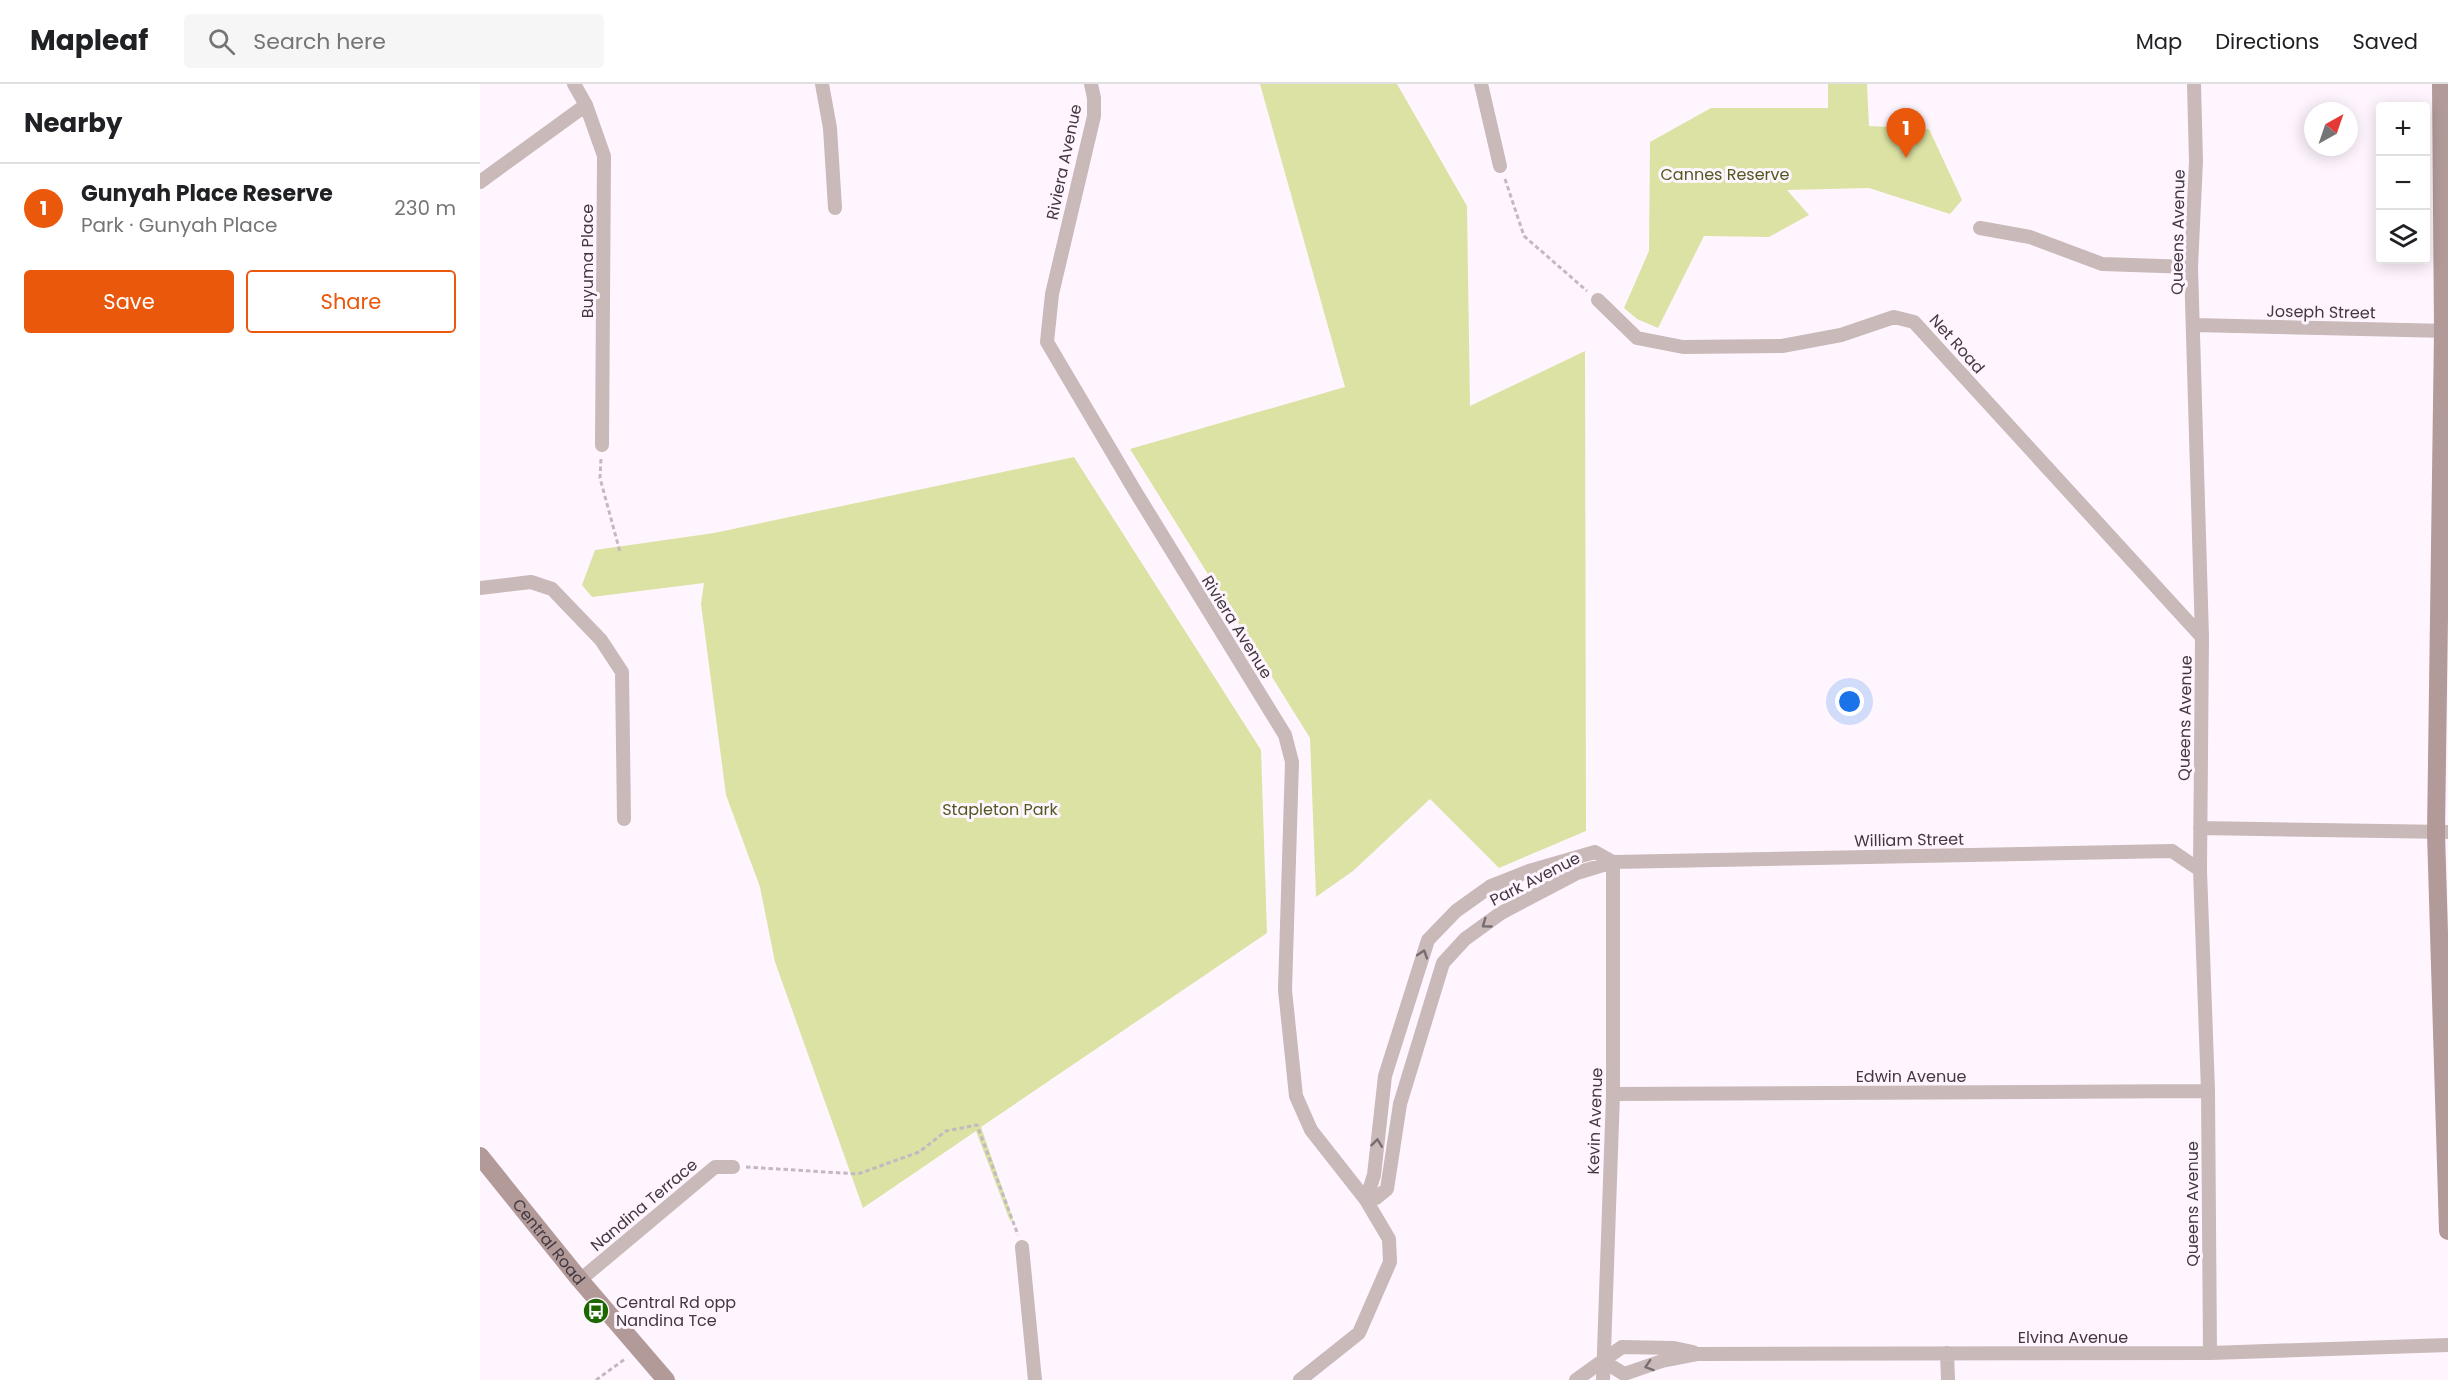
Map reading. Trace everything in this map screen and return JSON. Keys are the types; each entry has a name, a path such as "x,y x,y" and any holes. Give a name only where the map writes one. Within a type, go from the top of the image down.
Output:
{"street":[{"name":"Buyuma Place","path":"574,84 586,105 604,156 602,445"},
{"path":"822,84 830,128 835,208"},
{"name":"Riviera Avenue","path":"1091,84 1094,116 1052,294 1047,342 1135,491 1285,735 1292,762 1285,990 1296,1096 1311,1130 1366,1200"},
{"path":"1481,84 1500,166"},
{"name":"Queens Avenue","path":"2194,84 2196,161 2191,267 2202,637 2200,870 2208,1091 2210,1353"},
{"path":"2441,84 2446,331 2442,832 2448,1231"},
{"path":"480,182 586,105"},
{"path":"1980,228 2030,237 2102,264 2191,267"},
{"name":"Net Road","path":"1598,300 1637,338 1683,347 1782,346 1841,335 1894,317 1914,322 2202,637"},
{"name":"Joseph Street","path":"2194,325 2446,331"},
{"path":"480,588 531,582 552,589 601,640 622,672 624,819"},
{"path":"2200,828 2442,832"},
{"name":"William Street","path":"1613,862 2172,851 2200,870"},
{"name":"Park Avenue","path":"1595,852 1613,862 1577,873 1502,913 1465,939 1443,963 1400,1104 1387,1189 1376,1198 1366,1200 1374,1175 1385,1076 1428,940 1456,910 1491,886 1529,871 1595,852"},
{"name":"Kevin Avenue","path":"1603,1380 1613,1094 1613,862"},
{"name":"Edwin Avenue","path":"1613,1094 2208,1091"},
{"name":"Central Road","path":"480,1156 580,1280 666,1380"},
{"name":"Nandina Terrace","path":"580,1280 716,1167 733,1167"},
{"path":"1300,1380 1359,1333 1390,1262 1389,1239 1366,1200"},
{"path":"1022,1247 1035,1380"},
{"name":"Elvina Avenue","path":"1603,1361 1624,1374 1662,1361 1698,1354 2210,1353 2448,1345"},
{"name":"Elvina Avenue","path":"1576,1380 1622,1347 1674,1348 1698,1354"},
{"path":"1947,1353 1948,1380"}],"path":[{"path":"1500,166 1524,236 1598,300"},
{"path":"602,445 600,478 620,552"},
{"path":"733,1167 858,1174 919,1152 945,1131 977,1125 1022,1247"},
{"path":"596,1380 639,1349"}],"green space":[{"path":"1260,84 1397,84 1467,206 1470,406 1585,351 1586,831 1499,868 1430,799 1353,871 1316,897 1310,738 1130,449 1345,387"},
{"name":"Cannes Reserve","path":"1828,84 1867,84 1869,126 1929,129 1962,200 1950,214 1869,188 1787,190 1809,215 1769,237 1704,236 1658,328 1637,319 1624,308 1649,251 1650,142 1711,108 1828,108"},
{"name":"Stapleton Park","path":"1074,457 1261,750 1267,933 981,1127 1013,1219 1010,1221 976,1131 863,1208 775,962 760,887 726,795 701,604 704,583 592,597 582,585 595,550 714,533"}],"place":[{"name":"Gunyah Place Reserve","path":"1906,158"},
{"name":"Central Rd opp Nandina Tce","path":"596,1311"}]}
